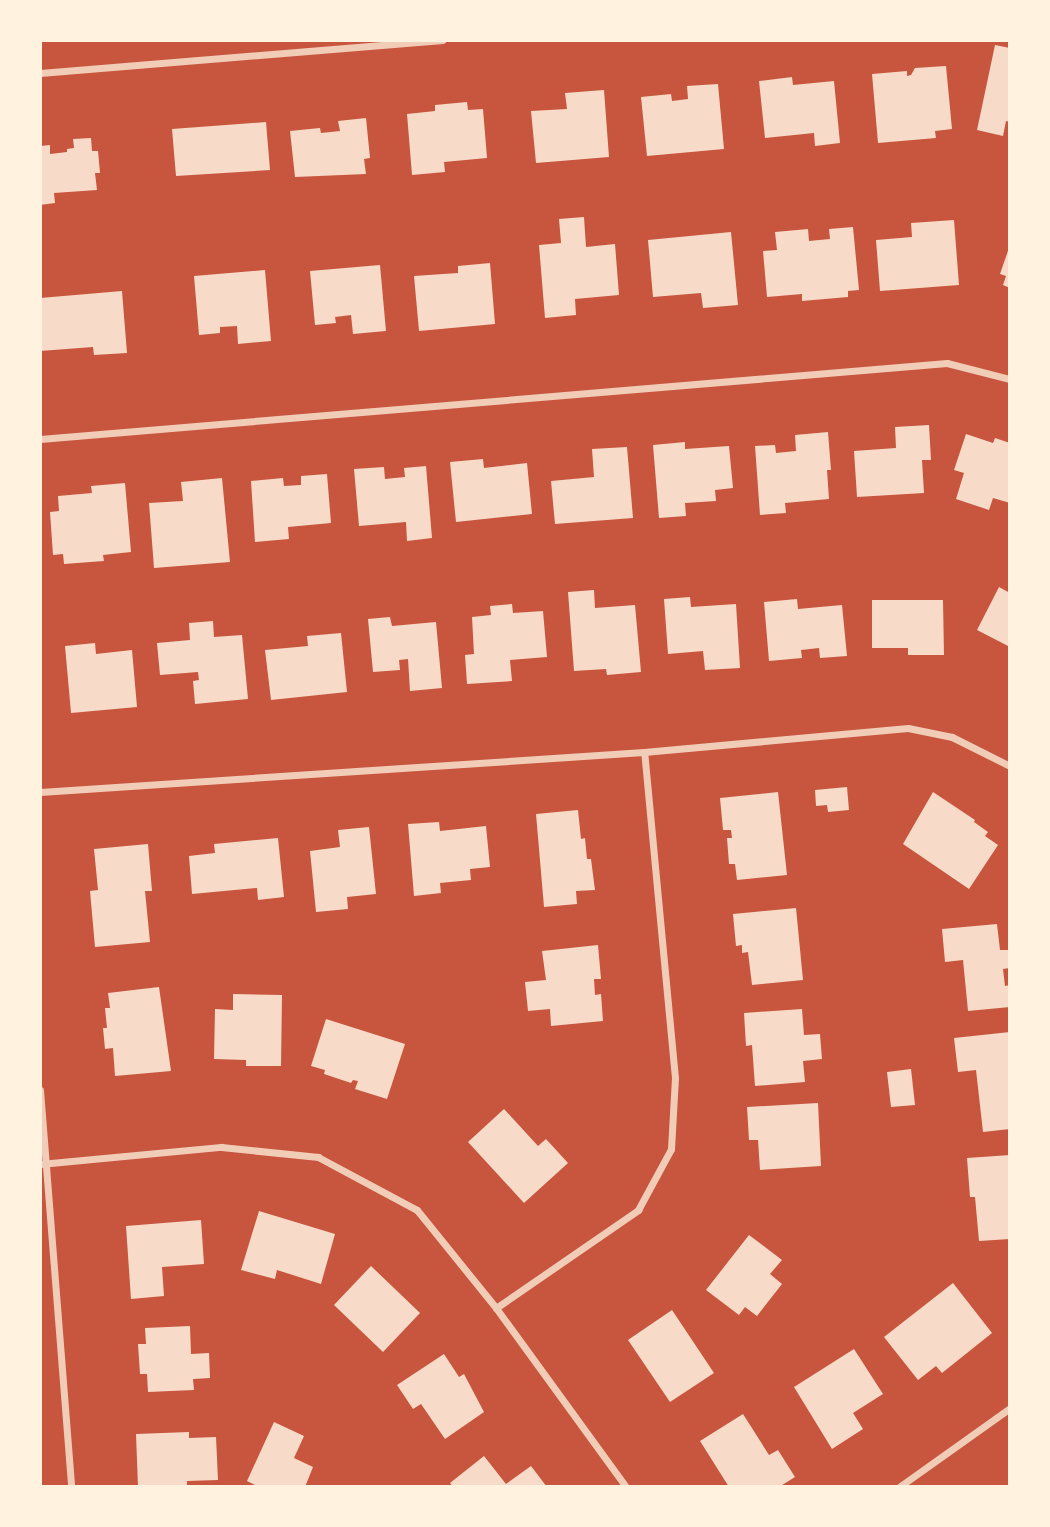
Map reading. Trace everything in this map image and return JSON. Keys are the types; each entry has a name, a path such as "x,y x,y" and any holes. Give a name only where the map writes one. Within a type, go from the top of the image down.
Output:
{"street":[{"path":"40,73 443,40"},
{"path":"40,439 947,363 1010,379"},
{"path":"40,792 644,752 908,727 951,737 985,751 1010,766"},
{"path":"496,1308 638,1210 671,1149 675,1078 644,752"},
{"path":"40,1090 43,1164 71,1487"},
{"path":"43,1164 221,1147 318,1157 417,1210 496,1308 626,1487"},
{"path":"899,1487 1010,1408"}],"building":[{"path":"995,45 1010,48 1010,122 1006,121 1003,136 977,130"},
{"path":"946,66 952,129 935,131 936,138 878,143 872,74 907,71 907,76 911,75 915,68"},
{"path":"792,77 793,85 834,81 840,143 815,146 814,133 765,138 759,81"},
{"path":"718,84 724,149 647,156 641,97 671,94 672,101 688,99 687,86"},
{"path":"604,90 609,157 536,163 531,111 567,109 565,93"},
{"path":"467,102 468,110 483,109 487,158 444,162 445,172 412,175 407,114 435,111 435,105"},
{"path":"366,118 370,158 364,159 366,174 295,177 290,131 320,128 321,133 340,131 338,121"},
{"path":"266,122 270,170 176,176 172,129"},
{"path":"91,138 92,151 98,151 100,173 95,173 97,190 54,193 55,203 40,205 40,146 50,145 50,154 67,152 67,149 74,148 73,139"},
{"path":"584,217 586,247 615,244 619,295 575,299 576,315 545,318 539,245 561,243 559,219"},
{"path":"954,220 959,285 880,291 876,240 912,237 911,223"},
{"path":"853,227 859,290 848,291 848,297 802,301 802,294 767,297 763,251 777,250 775,232 808,229 809,241 830,239 829,229"},
{"path":"731,232 738,305 703,308 701,293 653,297 648,240"},
{"path":"1010,245 1010,288 1003,285 1006,276 1000,274"},
{"path":"490,263 495,324 419,331 414,276 458,273 458,266"},
{"path":"380,265 386,331 353,334 351,315 335,317 336,323 315,325 310,271"},
{"path":"265,270 271,341 238,344 237,326 220,327 220,333 199,335 194,276"},
{"path":"122,291 127,353 94,355 93,347 40,351 40,298"},
{"path":"929,425 931,460 922,460 924,493 857,497 854,451 896,448 895,427"},
{"path":"828,432 831,470 827,470 829,499 785,503 786,513 760,515 755,446 775,445 776,453 796,451 795,435"},
{"path":"966,434 993,443 995,438 1010,443 1010,503 993,498 989,510 956,499 964,473 954,470"},
{"path":"685,442 685,449 729,446 733,488 715,490 716,501 685,503 686,516 659,518 653,445"},
{"path":"627,447 633,518 555,524 551,481 594,477 592,449"},
{"path":"483,459 484,468 527,463 532,514 456,522 450,462"},
{"path":"426,466 432,538 407,541 406,522 359,526 354,469 384,467 385,479 405,477 404,468"},
{"path":"327,474 331,523 288,527 289,539 255,542 251,481 283,478 284,486 301,485 301,476"},
{"path":"222,478 230,562 154,568 149,503 183,501 181,482"},
{"path":"125,483 131,552 103,555 104,561 64,564 63,554 53,555 50,512 59,511 58,496 92,493 91,486"},
{"path":"999,587 1010,593 1010,647 977,630"},
{"path":"594,590 595,608 635,605 641,672 607,675 606,669 574,671 568,592"},
{"path":"690,597 691,607 736,604 740,668 705,670 703,651 668,654 664,599"},
{"path":"797,599 798,609 842,605 847,656 820,658 819,648 801,650 802,658 769,661 764,602"},
{"path":"872,600 943,600 944,655 908,655 908,648 872,648"},
{"path":"512,604 513,613 543,611 547,657 510,660 512,681 467,684 465,655 474,654 472,617 491,615 490,606"},
{"path":"390,617 392,626 436,622 442,688 410,691 408,659 399,660 400,670 373,672 368,619"},
{"path":"213,621 214,637 242,635 248,699 195,704 193,681 199,680 198,672 160,675 157,643 190,640 189,623"},
{"path":"341,633 347,692 271,700 265,650 308,646 307,636"},
{"path":"95,643 96,654 132,650 137,707 71,713 65,646"},
{"path":"847,787 849,810 828,812 827,805 816,806 815,790"},
{"path":"778,792 787,875 737,880 735,864 729,864 727,838 732,838 731,830 723,830 720,798"},
{"path":"933,792 975,820 974,822 988,832 985,836 998,845 969,889 903,844"},
{"path":"578,810 581,839 585,838 587,859 591,859 595,890 576,891 577,904 544,907 536,814"},
{"path":"439,822 440,831 486,826 490,867 470,869 471,880 440,883 441,893 414,896 408,824"},
{"path":"369,827 376,894 347,897 348,909 316,912 310,851 340,847 338,830"},
{"path":"278,838 284,897 258,900 257,888 192,894 189,856 215,853 214,844"},
{"path":"148,844 152,891 145,891 150,942 95,947 90,891 98,890 94,849"},
{"path":"796,908 803,980 752,985 748,952 742,953 742,945 736,946 733,914"},
{"path":"997,924 1000,950 1010,950 1010,968 1003,969 1005,986 1010,985 1010,1007 968,1011 963,960 945,962 942,929"},
{"path":"598,945 601,979 594,979 595,995 601,994 603,1021 551,1026 550,1009 528,1011 525,982 546,980 542,951"},
{"path":"159,987 171,1071 115,1076 113,1048 105,1049 103,1028 107,1028 105,1008 110,1008 108,993"},
{"path":"233,994 282,995 281,1066 246,1066 246,1060 214,1059 215,1009 233,1010"},
{"path":"802,1009 804,1035 820,1034 822,1059 803,1061 805,1082 755,1086 752,1045 746,1046 744,1013"},
{"path":"326,1019 405,1044 387,1099 355,1089 358,1081 353,1080 351,1083 324,1074 325,1070 311,1066"},
{"path":"1010,1032 1010,1129 983,1132 976,1070 958,1072 954,1038"},
{"path":"911,1069 915,1105 891,1107 887,1072"},
{"path":"818,1103 821,1166 760,1170 758,1140 749,1140 747,1107"},
{"path":"504,1109 538,1146 546,1139 568,1163 524,1203 468,1142"},
{"path":"1010,1155 1010,1239 979,1241 975,1197 970,1197 967,1158"},
{"path":"259,1211 335,1234 321,1284 277,1270 275,1279 241,1270"},
{"path":"201,1220 204,1264 162,1267 164,1296 131,1299 126,1226"},
{"path":"749,1235 782,1260 770,1274 782,1284 757,1316 745,1307 739,1315 706,1290"},
{"path":"371,1266 420,1313 383,1352 334,1305"},
{"path":"953,1283 992,1333 942,1373 936,1366 918,1380 884,1337"},
{"path":"672,1310 714,1373 670,1402 628,1340"},
{"path":"190,1326 191,1354 209,1353 210,1378 193,1379 194,1390 148,1392 147,1374 140,1374 138,1344 146,1344 145,1328"},
{"path":"854,1349 883,1394 853,1413 863,1429 832,1449 794,1387"},
{"path":"444,1354 459,1377 464,1374 484,1412 445,1439 421,1404 413,1409 397,1385"},
{"path":"743,1414 769,1455 778,1450 795,1477 779,1487 729,1487 700,1441"},
{"path":"274,1422 304,1436 294,1458 313,1467 305,1487 259,1487 247,1481"},
{"path":"189,1432 189,1438 216,1437 218,1480 187,1481 187,1485 138,1487 136,1434"},
{"path":"484,1456 506,1484 531,1466 547,1487 453,1487 450,1483"}]}
